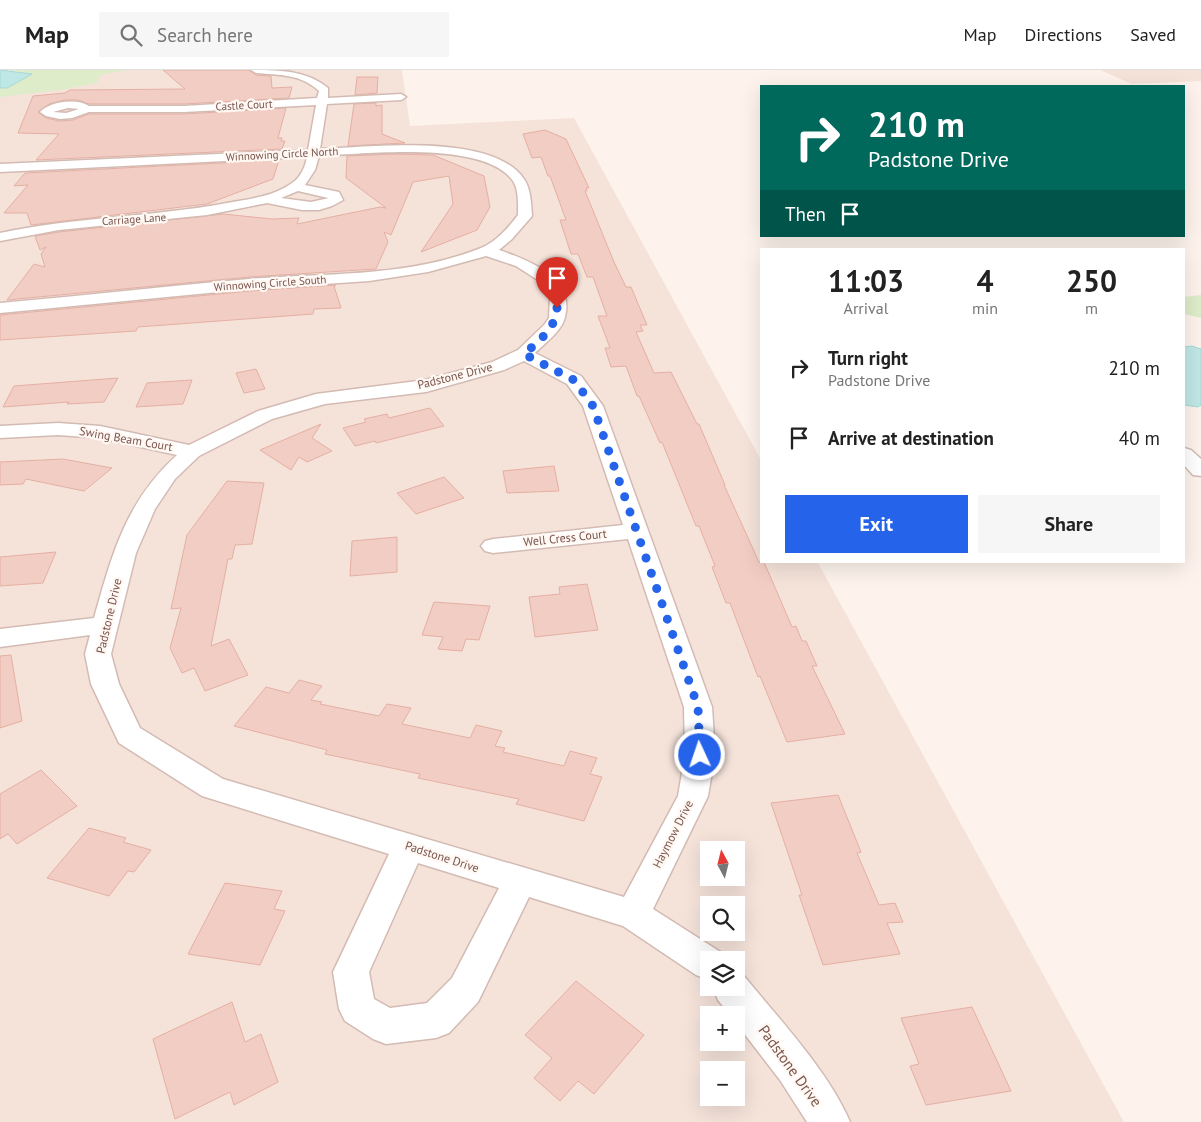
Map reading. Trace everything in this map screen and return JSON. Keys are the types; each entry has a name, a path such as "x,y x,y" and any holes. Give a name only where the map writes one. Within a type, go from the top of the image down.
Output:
{"street":[{"path":"256,70 296,71 324,90 309,172 296,187"},
{"name":"Castle Court","path":"87,109 184,109 401,97"},
{"name":"Winnowing Circle North","path":"0,168 314,152 427,149 458,152 485,158 506,168 519,180 523,194 525,216"},
{"name":"Carriage Lane","path":"0,237 72,224 186,215 268,198 296,187 334,195 336,200 326,205 311,207 296,206 268,198"},
{"name":"Winnowing Circle South","path":"0,308 247,284 384,275 435,265 487,251 511,234 525,216"},
{"path":"0,226 17,233"},
{"name":"Padstone Drive","path":"487,251 521,263 547,279 558,297 557,318 551,328 524,354 498,366 426,386 323,398 265,415 192,452 167,475 144,509 124,553 98,654 105,684 129,735 213,788 633,914 700,958"},
{"name":"Haymow Drive","path":"524,354 574,380 593,406 698,707 700,755 693,796 633,914"},
{"name":"Swing Beam Court","path":"0,432 58,429 100,432 192,452"},
{"path":"1185,455 1201,470"},
{"name":"Well Cress Court","path":"493,546 636,531"},
{"path":"0,638 106,625"},
{"path":"409,846 351,972 358,1009 386,1026 436,1020 466,990 520,881"},
{"name":"Padstone Drive","path":"738,996 794,1067 830,1122"}],"shaded area":[{"path":"94,70 402,70 410,126 574,118 760,458 760,563 818,563 1124,1122 0,1122 0,94"},
{"path":"1100,70 1201,70 1201,81 1132,84"}],"green space":[{"path":"7,70 128,70 100,75 97,83 66,89 0,97 0,88 7,88 31,74"},
{"path":"1201,295 1201,318 1185,314 1185,297"}],"water":[{"path":"0,70 32,74 7,88 0,88"},
{"path":"1192,346 1201,349 1201,405 1198,407 1185,405 1185,347"}],"building":[{"path":"163,70 249,70 256,75 271,76 272,88 292,87 289,98 184,104 89,104 78,100 64,100 49,104 38,112 46,118 60,121 73,120 89,114 184,114 286,108 278,138 282,138 281,141 285,141 282,149 36,160 59,134 18,133 33,96 65,93 70,90 185,89"},
{"path":"357,77 378,77 377,93 355,95"},
{"path":"376,103 376,106 382,105 382,134 405,143 348,146 354,104"},
{"path":"545,130 566,139 589,188 586,188 587,191 585,191 614,262 626,287 631,287 647,325 640,325 643,331 636,332 654,373 671,372 697,424 699,424 759,562 764,563 792,627 796,626 802,641 806,641 817,666 812,666 845,734 787,742 760,676 758,677 730,603 726,603 712,567 715,566 699,526 696,526 662,442 660,443 639,396 637,396 626,366 611,367 605,348 610,348 598,316 607,316 593,277 587,277 578,254 571,254 560,220 566,220 550,176 548,176 541,157 532,158 523,134"},
{"path":"433,155 484,176 490,207 477,230 421,252 453,204 449,176 413,182 391,235 384,232 388,242 376,269 249,277 7,300 34,264 45,267 41,254 46,247 40,250 35,236 223,214 272,219 299,218 297,224 380,207 386,208 346,178 347,156"},
{"path":"279,160 273,179 207,204 31,225 27,213 4,213 28,185 14,186 25,173"},
{"path":"336,285 334,286 341,308 314,309 313,314 138,327 136,331 0,340 0,315 250,291"},
{"path":"256,369 265,389 244,393 236,373"},
{"path":"118,378 104,402 67,404 69,402 3,407 14,386"},
{"path":"192,380 183,404 136,407 147,383"},
{"path":"430,408 444,426 376,443 375,441 355,446 343,428 366,422 364,419 387,414 389,418"},
{"path":"321,424 312,438 332,451 307,462 299,457 291,470 260,450"},
{"path":"63,459 112,468 84,491 26,479 23,484 0,485 0,462"},
{"path":"554,466 559,491 507,493 503,471"},
{"path":"444,477 464,498 416,514 397,493"},
{"path":"227,481 264,483 252,544 235,545 232,559 228,559 211,646 229,639 248,675 205,691 194,668 182,673 170,648 181,608 171,609 187,535"},
{"path":"397,537 397,572 350,576 352,541"},
{"path":"56,552 43,583 0,586 0,557"},
{"path":"587,584 598,630 535,637 529,597 560,594 559,587"},
{"path":"434,602 490,606 479,640 466,639 462,651 438,649 443,637 422,635"},
{"path":"11,655 22,721 0,728 0,656"},
{"path":"299,680 322,686 311,700 322,702 320,704 379,716 387,704 411,708 402,724 470,738 476,725 502,731 495,746 505,748 503,752 564,766 570,751 597,758 590,774 602,777 584,821 516,804 519,799 418,778 420,774 325,754 327,750 234,726 266,687 289,693"},
{"path":"41,770 77,806 17,844 8,834 0,839 0,794"},
{"path":"838,795 861,852 857,853 879,905 895,903 903,922 887,923 900,954 823,965 771,803"},
{"path":"89,828 126,838 123,842 151,850 134,872 128,871 109,896 47,878"},
{"path":"225,883 282,891 274,909 285,911 260,965 188,954"},
{"path":"576,981 644,1035 594,1094 578,1081 560,1101 534,1078 552,1058 525,1035"},
{"path":"232,1002 245,1042 261,1034 278,1082 234,1105 230,1092 175,1119 153,1039"},
{"path":"972,1007 1011,1091 926,1105 910,1066 919,1064 901,1018"}],"route":[{"path":"557,308 557,318 551,328 524,354 574,380 593,406 698,707 700,755"}]}
